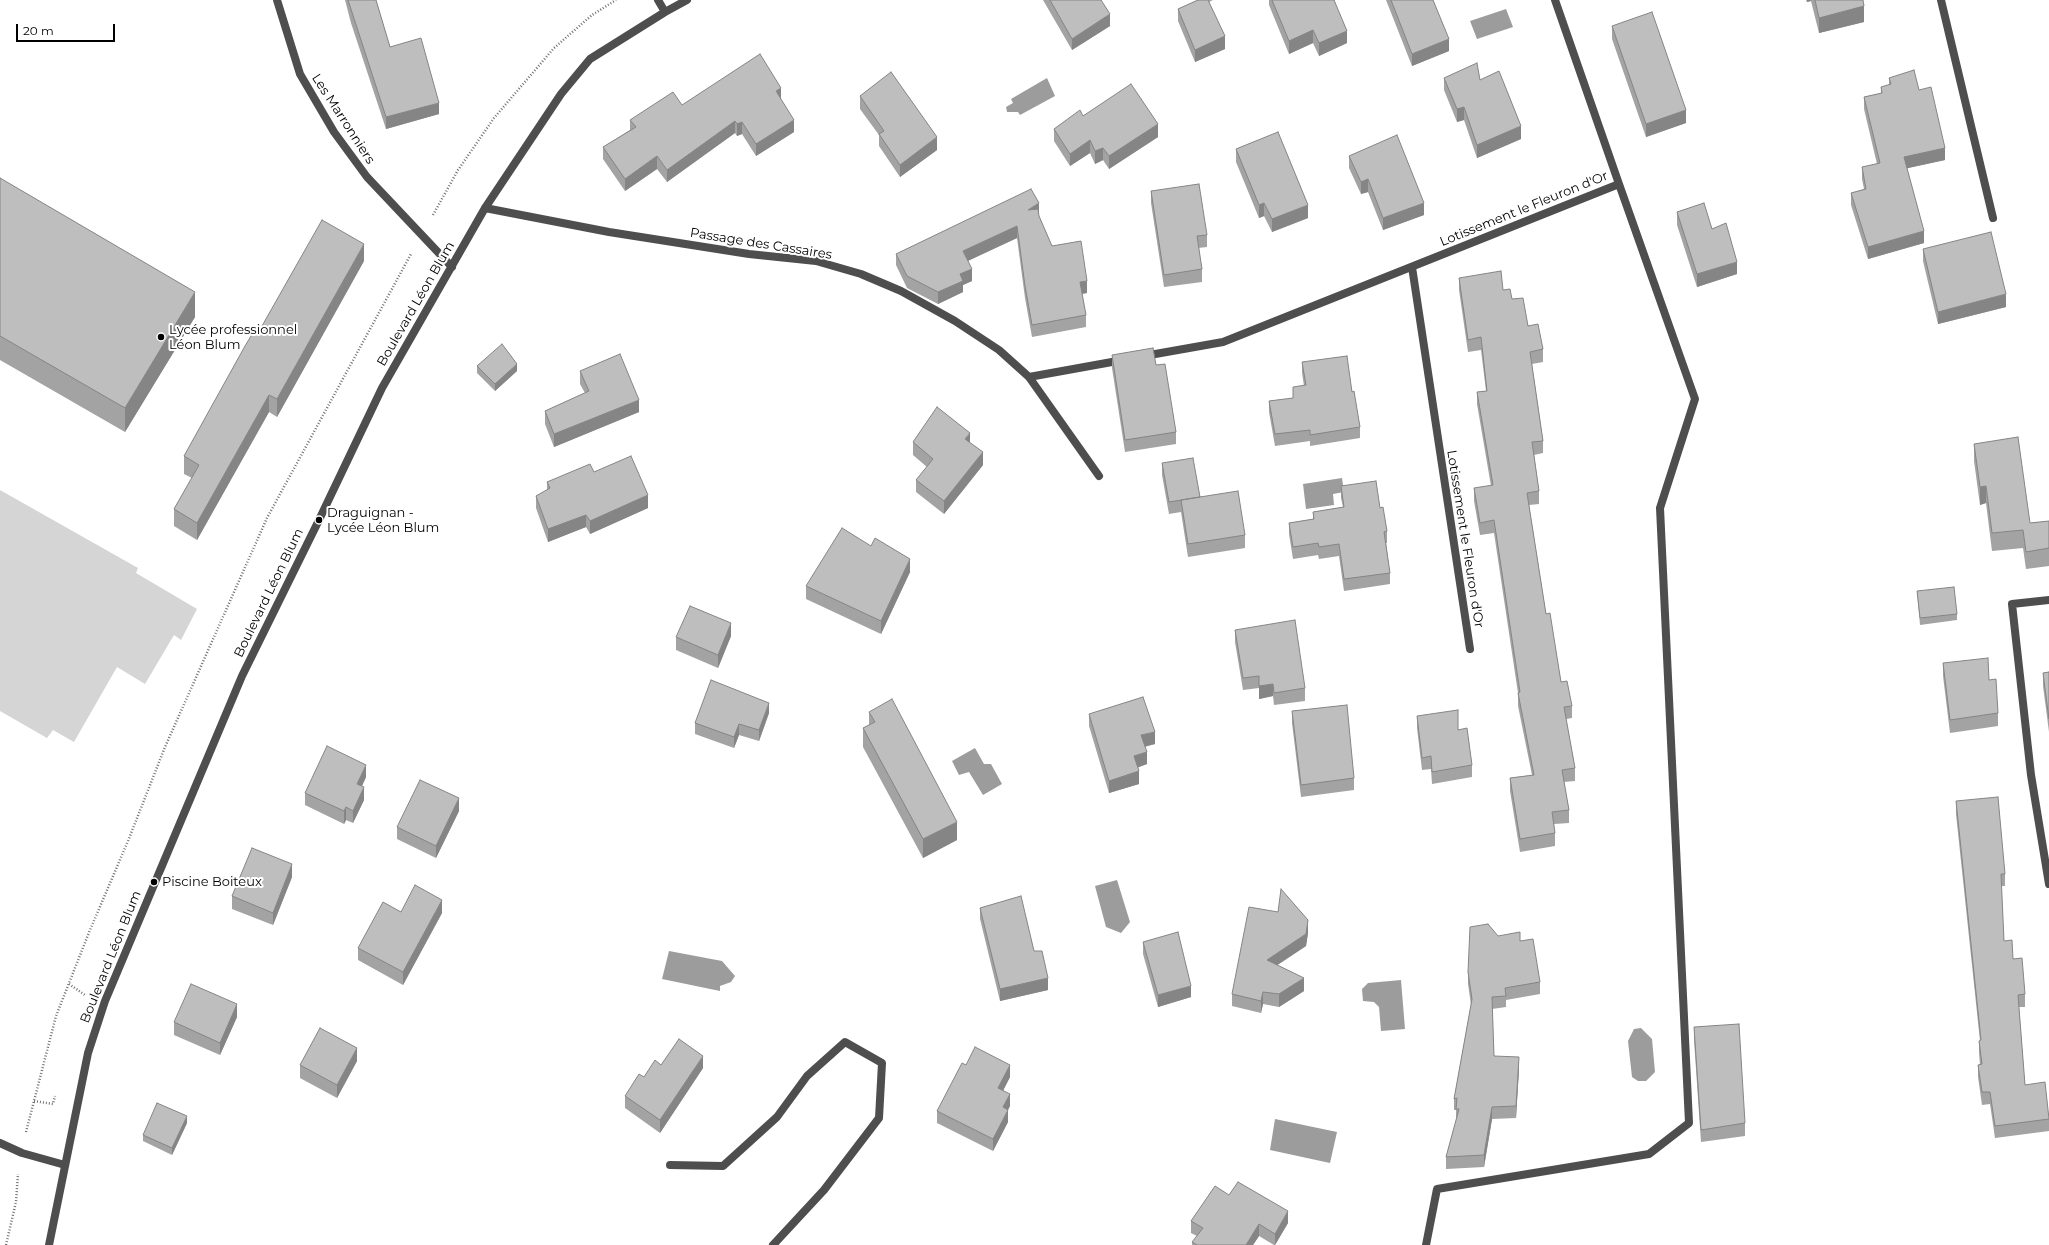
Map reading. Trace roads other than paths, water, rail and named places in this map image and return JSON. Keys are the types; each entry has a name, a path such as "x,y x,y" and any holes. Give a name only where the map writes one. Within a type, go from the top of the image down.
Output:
{"street":[{"name":"Les Marronniers","path":"277,0 300,74 334,132 367,177 452,267"},
{"path":"658,0 665,12"},
{"name":"Boulevard Léon Blum","path":"49,1245 88,1053 105,1001 242,676 382,388 485,208 561,94 590,59 687,0"},
{"name":"Lotissement le Fleuron d'Or","path":"1029,377 1223,342 1619,184 1555,0"},
{"path":"1941,0 1993,218"},
{"path":"1426,1245 1437,1189 1649,1154 1689,1123 1660,508 1695,400 1619,184"},
{"name":"Passage des Cassaires","path":"485,208 609,232 749,254 816,261 861,274 901,291 955,321 999,350 1029,377 1099,476"},
{"name":"Lotissement le Fleuron d'Or","path":"1412,267 1470,649"},
{"path":"2049,600 2012,604 2031,775 2049,884"},
{"path":"670,1165 723,1166 777,1117 807,1076 844,1042 882,1063 879,1118 824,1190 773,1245"},
{"path":"0,1143 22,1153 65,1165"}],"place":[{"name":"Lycée professionnel Léon Blum","path":"161,337"},
{"name":"Draguignan - Lycée Léon Blum","path":"319,520"},
{"name":"Piscine Boiteux","path":"154,882"}]}
